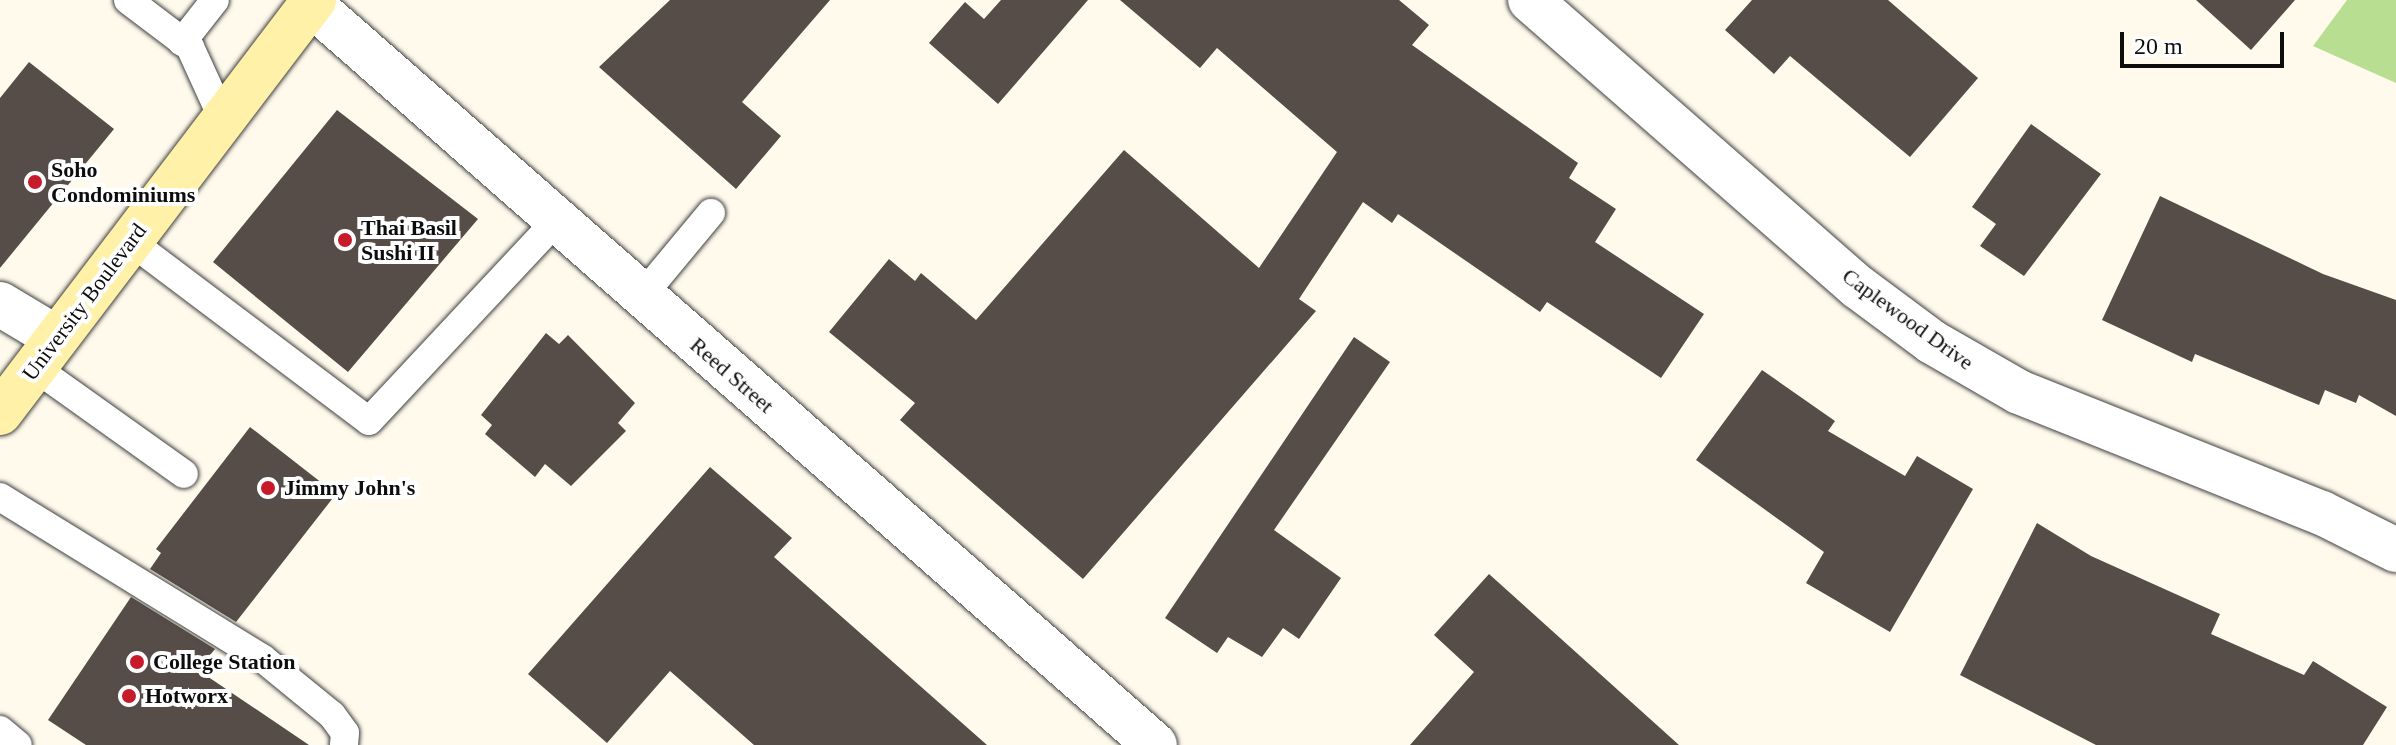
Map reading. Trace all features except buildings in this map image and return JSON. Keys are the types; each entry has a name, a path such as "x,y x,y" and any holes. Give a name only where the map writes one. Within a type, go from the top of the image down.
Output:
{"main road":[{"name":"University Boulevard","path":"0,413 312,2"}],"street":[{"name":"Caplewood Drive","path":"1530,0 1858,287 1932,342 2019,392 2322,513 2396,550"},
{"name":"Reed Street","path":"312,2 556,221 1155,745"},
{"path":"0,304 46,352"}],"lane":[{"path":"128,0 182,42 223,119"},
{"path":"182,42 215,0"},
{"path":"642,296 711,213"},
{"path":"130,241 369,421 556,221"},
{"path":"46,352 184,474"},
{"path":"0,497 262,658 332,715 345,733 344,745"},
{"path":"0,730 18,745"}],"green space":[{"path":"2347,0 2396,0 2396,83 2313,46"}],"place":[{"name":"Soho Condominiums","path":"35,182"},
{"name":"Thai Basil Sushi II","path":"345,240"},
{"name":"Jimmy John's","path":"268,488"},
{"name":"College Station","path":"137,662"},
{"name":"Hotworx","path":"129,696"}]}
